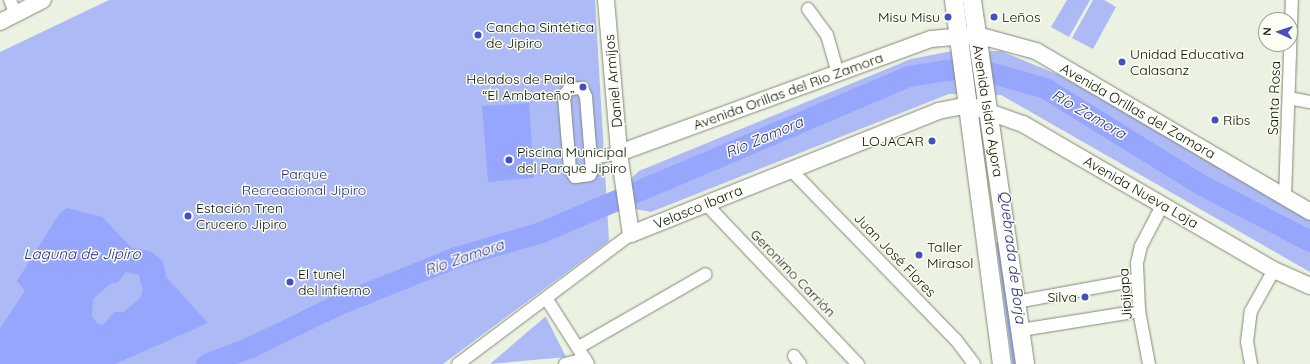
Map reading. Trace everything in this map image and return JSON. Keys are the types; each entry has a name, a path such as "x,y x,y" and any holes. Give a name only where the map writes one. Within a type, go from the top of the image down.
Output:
{"highway":[{"name":"Avenida Isidro Ayora","path":"954,0 1002,364"},
{"name":"Avenida Isidro Ayora","path":"972,0 1025,364"}],"main road":[{"path":"0,22 13,7 43,0"},
{"name":"Daniel Armijos","path":"606,0 619,153 631,234"},
{"name":"Avenida Orillas del Rio Zamora","path":"619,153 931,39 958,38"},
{"name":"Avenida Orillas del Zamora","path":"958,38 977,39 1036,51 1310,212"},
{"name":"Avenida Nueva Loja","path":"968,101 987,103 1163,204 1274,270 1310,286"},
{"name":"Velasco Ibarra","path":"631,234 938,111 968,101"}],"street":[{"name":"Santa Rosa","path":"1285,197 1292,0"},
{"path":"808,9 827,35 838,74"},
{"path":"582,88 585,91 592,158 590,175 571,175 564,96 569,89 582,88"},
{"path":"1289,98 1310,102"},
{"path":"592,158 619,153"},
{"name":"Juan José Flores","path":"791,170 956,340 974,364"},
{"name":"Geronimo Carrión","path":"706,204 858,364"},
{"name":"Jipijapa","path":"1149,364 1139,311 1136,280 1141,246 1163,204"},
{"name":"Velasco Ibarra","path":"458,364 631,234"},
{"path":"1251,364 1247,342 1250,311 1274,270"},
{"path":"579,347 706,274"},
{"path":"992,289 1015,293 1136,280"},
{"path":"546,298 579,347 587,362 565,364"},
{"path":"1021,330 1139,311"}],"green space":[{"name":"Parque Recreacional Jipiro","path":"109,0 595,0 609,241 443,364 0,364 0,52"},
{"path":"1067,0 1090,0 1069,37 1051,27"},
{"path":"1093,0 1104,0 1116,7 1093,49 1072,38"},
{"path":"952,51 1001,51 1059,75 1310,218 1310,272 1001,95 949,94 651,212 635,209 627,182 639,171 911,59"},
{"path":"545,317 566,357 490,364"}],"water":[{"name":"Piscina Municipal del Parque Jipiro","path":"529,103 534,178 488,182 482,106"},
{"name":"Laguna de Jipiro","path":"67,208 102,217 132,248 150,251 163,261 166,277 208,323 115,364 0,364 0,328 25,291 17,281 59,214","holes":["126,272 139,275 143,291 140,298 124,312 114,312 104,324 98,324 92,317 93,299 110,284 118,282"]}],"waterway":[{"name":"Río Zamora","path":"206,364 250,347 339,304 456,257 541,232 909,76 946,70 975,68 1045,88 1200,184 1310,241"},
{"name":"Quebrada de Borja","path":"999,244 1015,364"}],"place":[{"name":"Misu Misu","path":"948,17"},
{"name":"Leños","path":"994,17"},
{"name":"Cancha Sintética de Jipiro","path":"478,35"},
{"name":"Unidad Educativa Calasanz","path":"1122,62"},
{"name":"Helados de Paila “El Ambateño”","path":"583,87"},
{"name":"Ribs","path":"1215,120"},
{"name":"LOJACAR","path":"932,141"},
{"name":"Piscina Municipal del Parque Jipiro","path":"509,160"},
{"name":"Estación Tren Crucero Jipiro","path":"188,216"},
{"name":"Taller Mirasol","path":"919,255"},
{"name":"El tunel del infierno","path":"290,282"},
{"name":"Silva","path":"1085,297"}]}
